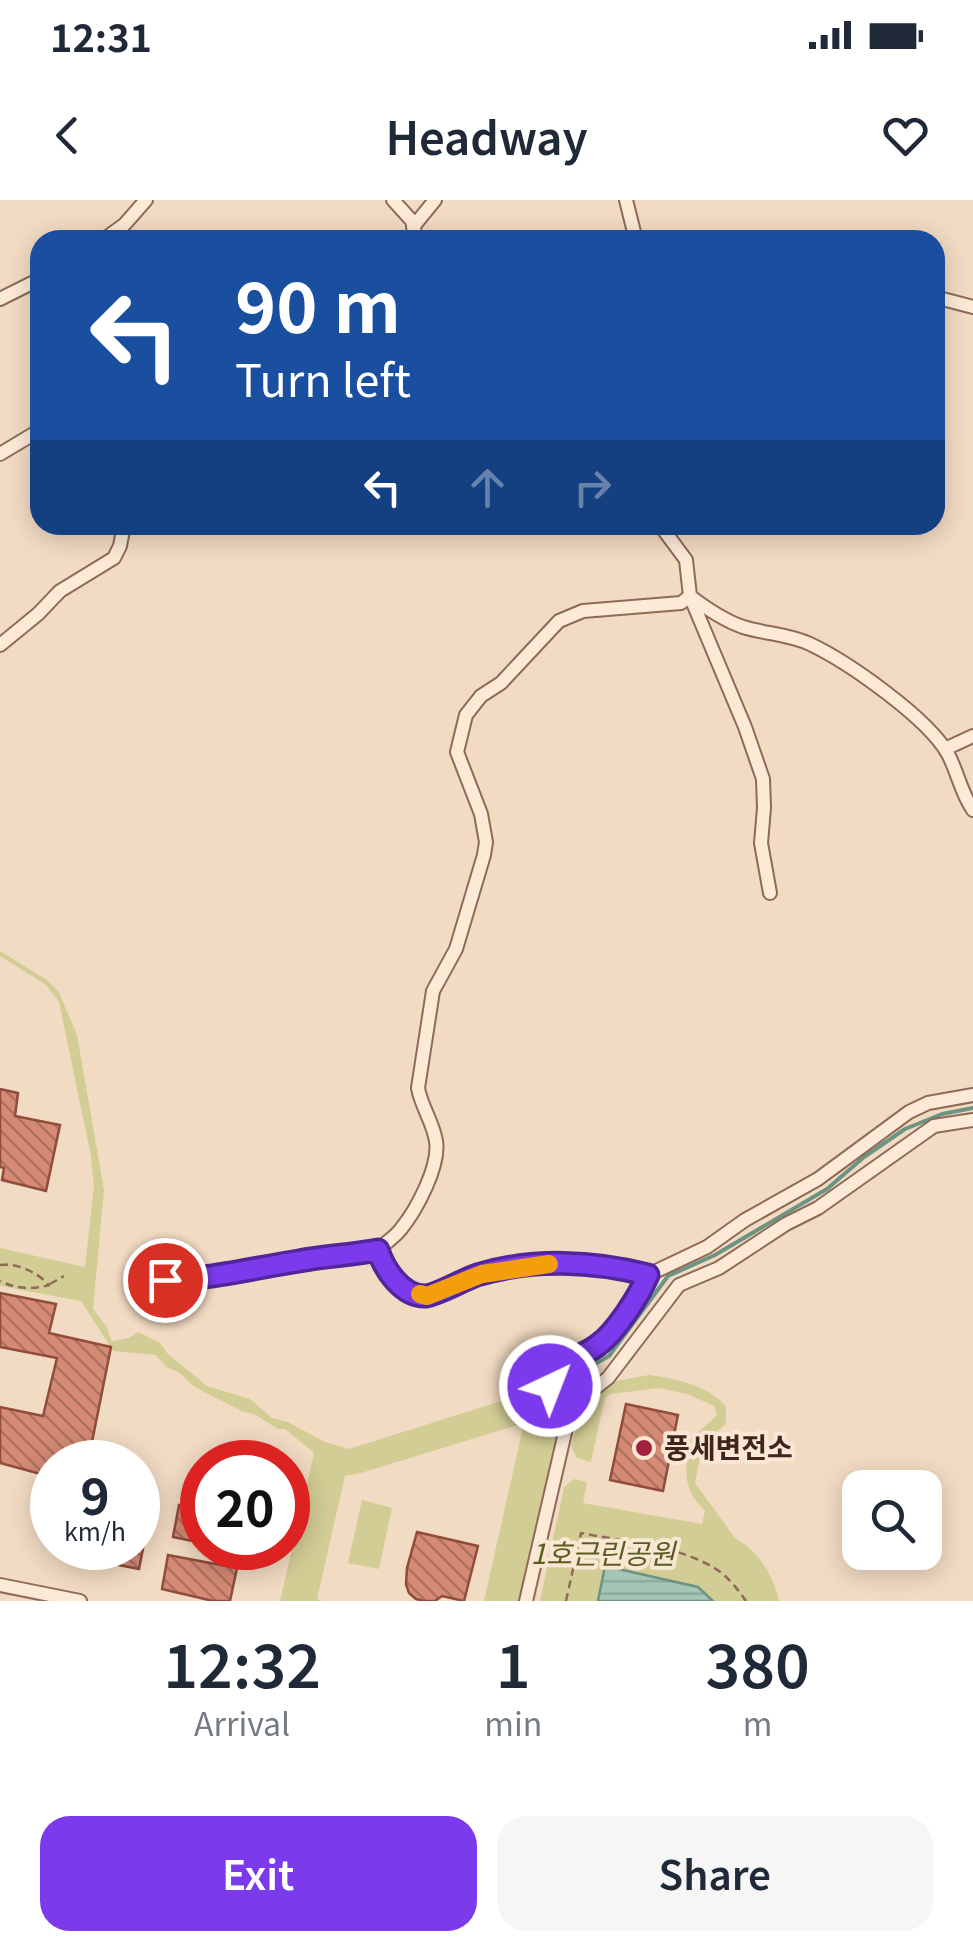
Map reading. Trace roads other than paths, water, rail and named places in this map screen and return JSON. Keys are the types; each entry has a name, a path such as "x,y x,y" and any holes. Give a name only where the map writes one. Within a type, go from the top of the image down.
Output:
{"street":[{"path":"116,230 146,200"},
{"path":"392,200 412,221 414,230"},
{"path":"417,230 434,200"},
{"path":"626,200 634,230"},
{"path":"0,300 30,284"},
{"path":"945,300 973,307"},
{"path":"0,454 30,436"},
{"path":"0,645 60,591 114,558 122,535"},
{"path":"667,535 686,560 690,596 763,779 760,844 770,893"},
{"path":"690,596 718,617 810,644 910,711 945,750 973,810"},
{"path":"165,1280 226,1276 300,1260 378,1250 401,1229 421,1198 436,1158 436,1142 418,1088 433,992 456,949 486,842 481,814 456,752 466,715 559,621 584,611 681,603 690,596"},
{"path":"945,750 973,736"},
{"path":"973,1095 928,1103 908,1112 818,1179 706,1247 648,1275 603,1342 547,1368 550,1386 566,1385 576,1394 589,1394 608,1378 679,1285 719,1268 818,1208 934,1126 973,1120"},
{"path":"378,1250 393,1279 412,1292 427,1296 482,1274 538,1264 619,1268 648,1275"},
{"path":"526,1601 576,1394"},
{"path":"0,1585 80,1601"}],"waterway":[{"path":"559,1374 586,1369 609,1356 668,1276 715,1255 827,1189 905,1129 942,1114 973,1108"}],"place":[{"name":"풍세변전소","path":"644,1448"}],"park label":[{"name":"1호근린공원","path":"603,1554"}]}
